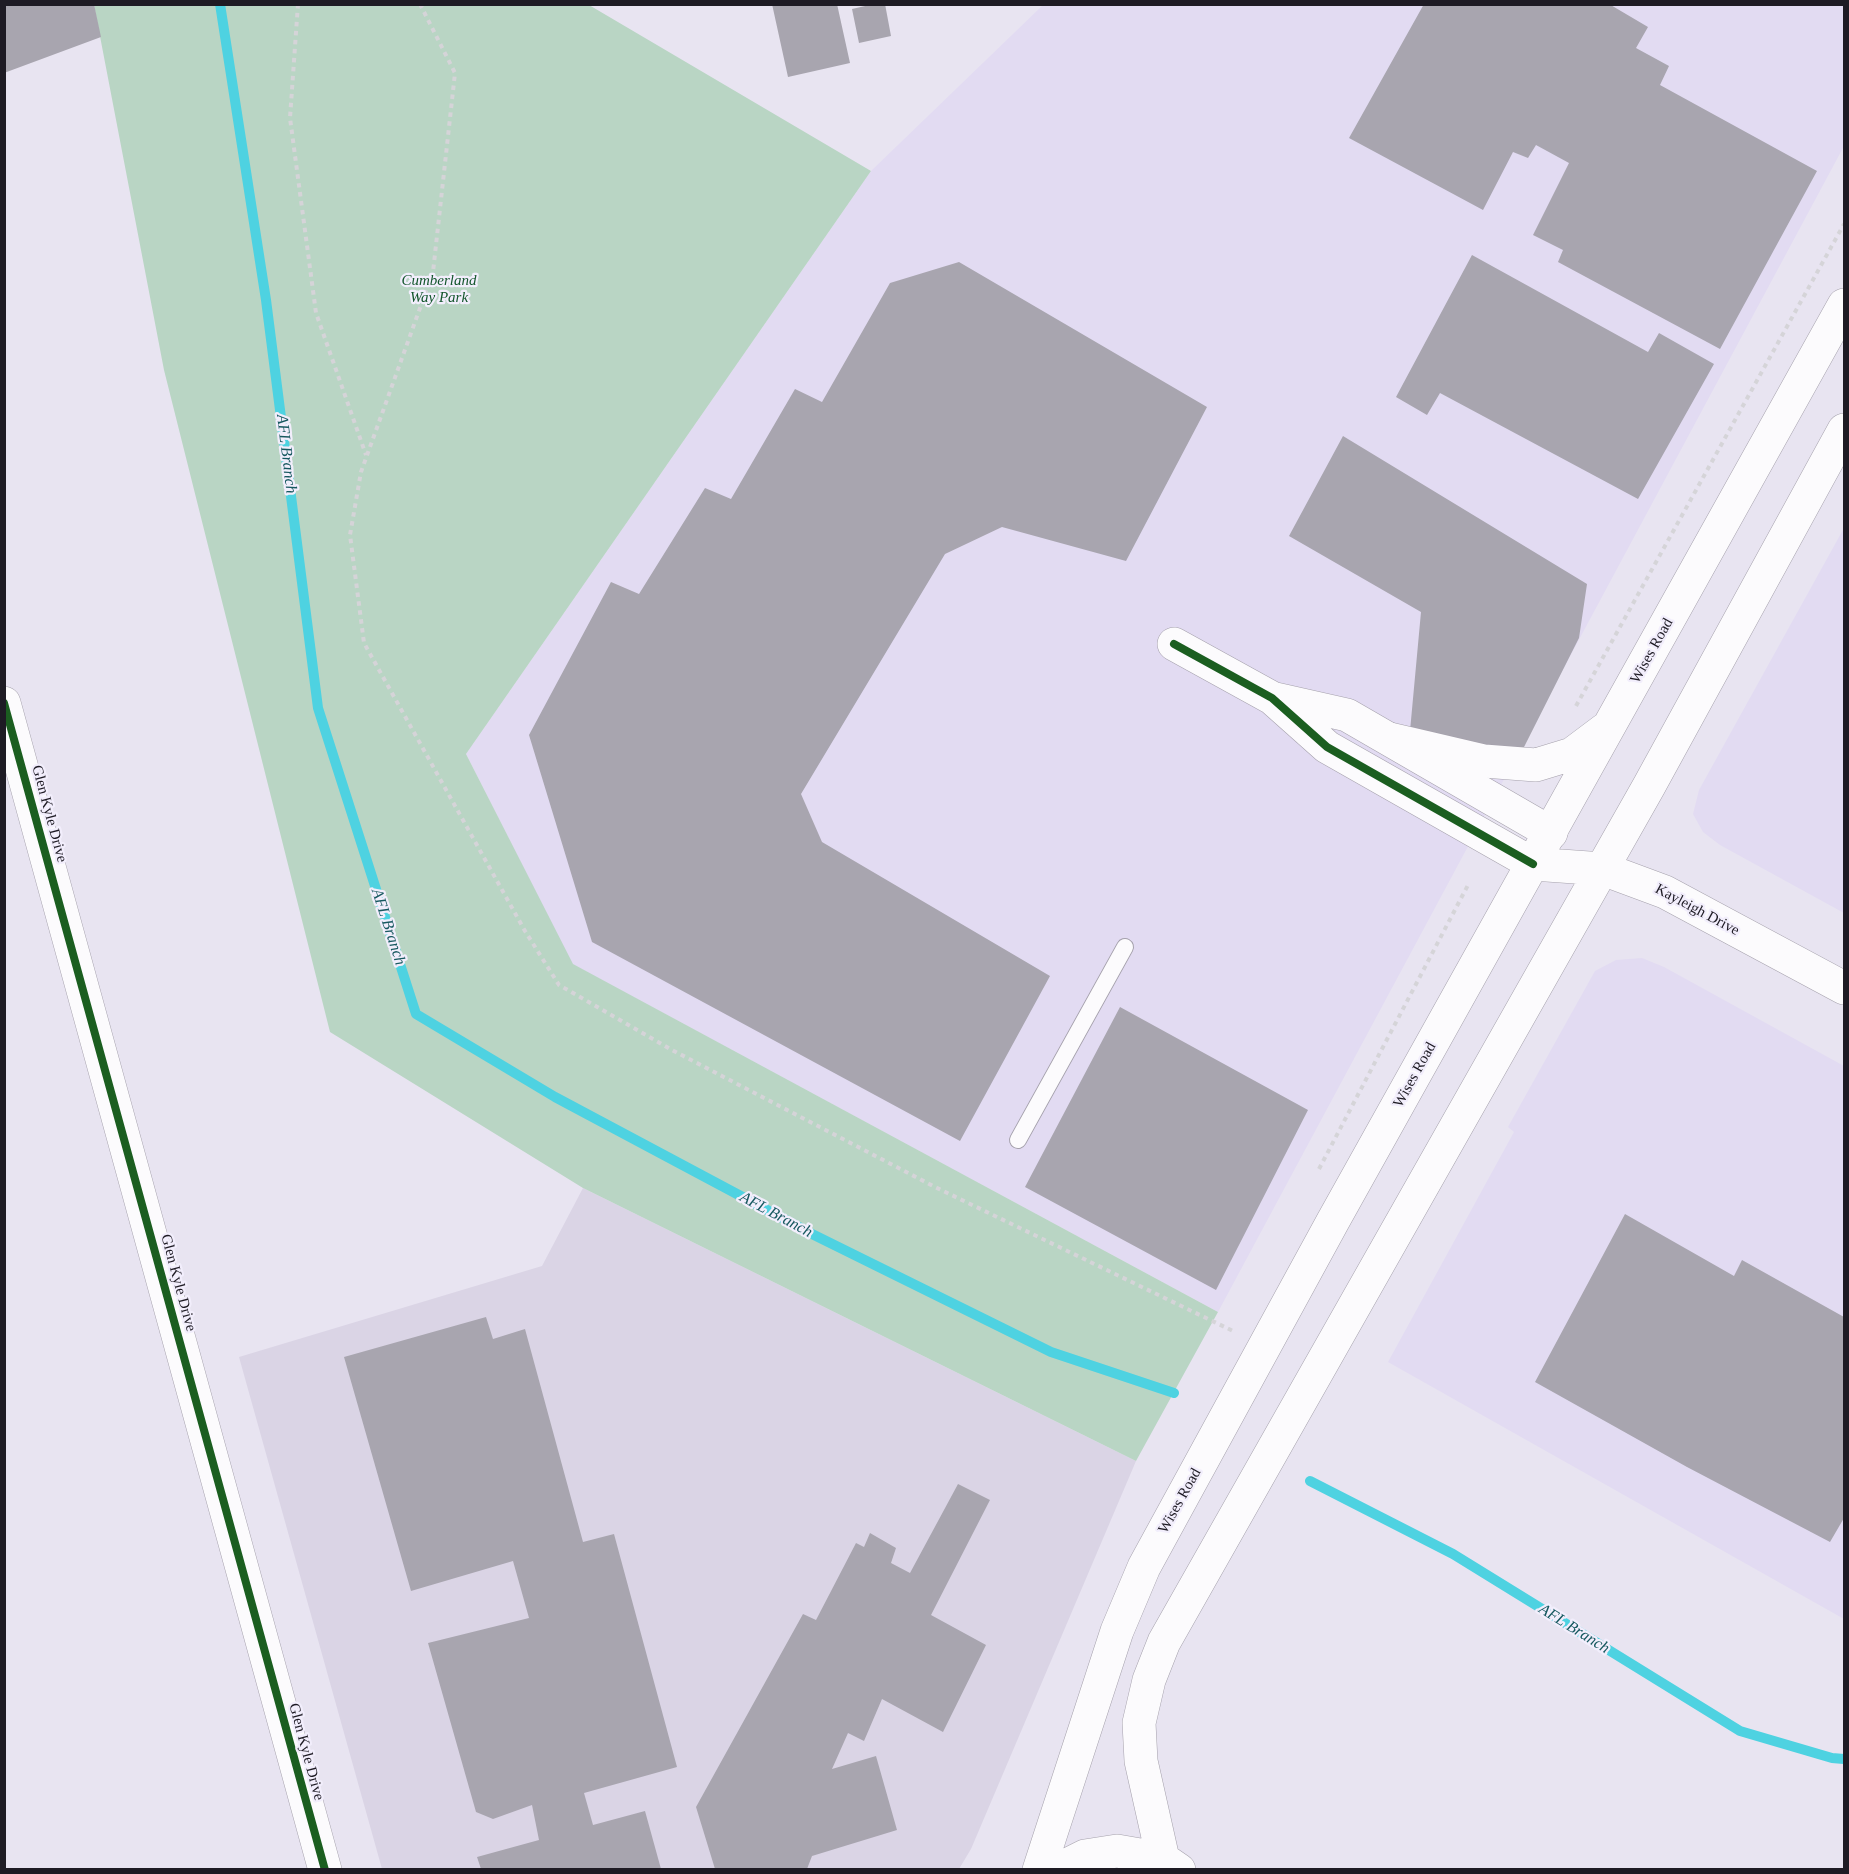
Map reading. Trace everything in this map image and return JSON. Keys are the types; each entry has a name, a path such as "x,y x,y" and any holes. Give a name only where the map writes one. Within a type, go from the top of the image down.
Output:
{"main road":[{"name":"Wises Road","path":"1039,1869 1117,1631 1144,1567 1339,1210 1845,305"},
{"path":"1058,1869 1085,1856 1117,1851 1171,1864 1141,1761 1139,1723 1149,1680 1164,1642 1603,869 1845,430"},
{"path":"1174,644 1272,698 1327,747 1533,864 1603,869"},
{"name":"Kayleigh Drive","path":"1272,698 1347,714 1551,833 1603,869 1665,892 1845,988"},
{"name":"Glen Kyle Drive","path":"4,704 324,1869"},
{"path":"1390,739 1484,761 1536,765 1572,754 1610,726"}],"lane":[{"path":"1018,1140 1125,947"}],"path":[{"path":"298,4 290,118 316,313 366,457"},
{"path":"420,4 455,74 433,272 361,472 350,535 364,643 525,931 559,985 672,1050 935,1187 1234,1332 1240,1321"},
{"path":"1571,714 1845,224"},
{"path":"1317,1172 1468,885"}],"shaded area":[{"path":"1043,5 1844,5 1844,146 1218,1312 572,964 466,754 871,171"},
{"path":"1844,528 1844,913 1720,845 1703,832 1693,814 1699,790"},
{"path":"1642,958 1664,967 1844,1066 1844,1619 1388,1362 1514,1132 1508,1127 1595,971 1616,960"},
{"path":"583,1188 1136,1461 971,1849 959,1869 382,1869 239,1357 542,1266"}],"green space":[{"name":"Cumberland Way Park","path":"94,5 589,5 871,171 466,754 573,964 1218,1312 1136,1461 583,1188 330,1032 164,370"}],"building":[{"path":"4,4 94,4 101,37 4,73"},
{"path":"772,4 837,4 850,63 788,77"},
{"path":"885,4 891,36 859,43 852,9"},
{"path":"1424,4 1609,4 1648,27 1636,48 1669,66 1660,85 1817,171 1720,349 1558,262 1563,250 1533,235 1569,163 1536,145 1528,158 1513,152 1483,210 1349,138"},
{"path":"1472,255 1648,352 1659,333 1714,364 1638,499 1440,393 1427,415 1396,397"},
{"path":"959,262 1207,407 1126,561 1002,527 945,554 801,794 822,842 1050,976 960,1141 592,942 529,735 611,582 639,594 705,488 731,499 795,389 822,402 890,283"},
{"path":"1343,436 1587,584 1579,638 1520,755 1410,731 1421,612 1289,536"},
{"path":"1120,1007 1308,1110 1216,1290 1025,1187"},
{"path":"1625,1214 1734,1276 1742,1260 1844,1317 1844,1518 1830,1542 1687,1467 1535,1382"},
{"path":"486,1317 493,1339 525,1329 583,1542 614,1534 677,1767 584,1793 593,1825 645,1811 661,1869 481,1869 477,1857 539,1840 532,1805 493,1819 476,1812 428,1643 529,1618 513,1561 411,1591 344,1357"},
{"path":"958,1484 990,1500 931,1615 986,1645 943,1732 882,1699 864,1741 848,1733 832,1769 876,1756 897,1830 812,1856 807,1869 715,1869 696,1807 803,1614 816,1620 856,1543 864,1547 870,1533 896,1548 891,1563 910,1573"}],"waterway":[{"name":"AFL Branch","path":"220,4 266,300 318,708 416,1014 555,1097 812,1234 1051,1352 1174,1393"},
{"name":"AFL Branch","path":"1310,1481 1453,1554 1740,1731 1832,1758 1844,1759"}],"cycle path":[{"path":"1174,644 1272,698 1327,747 1533,864"},
{"path":"4,703 325,1870"}]}
